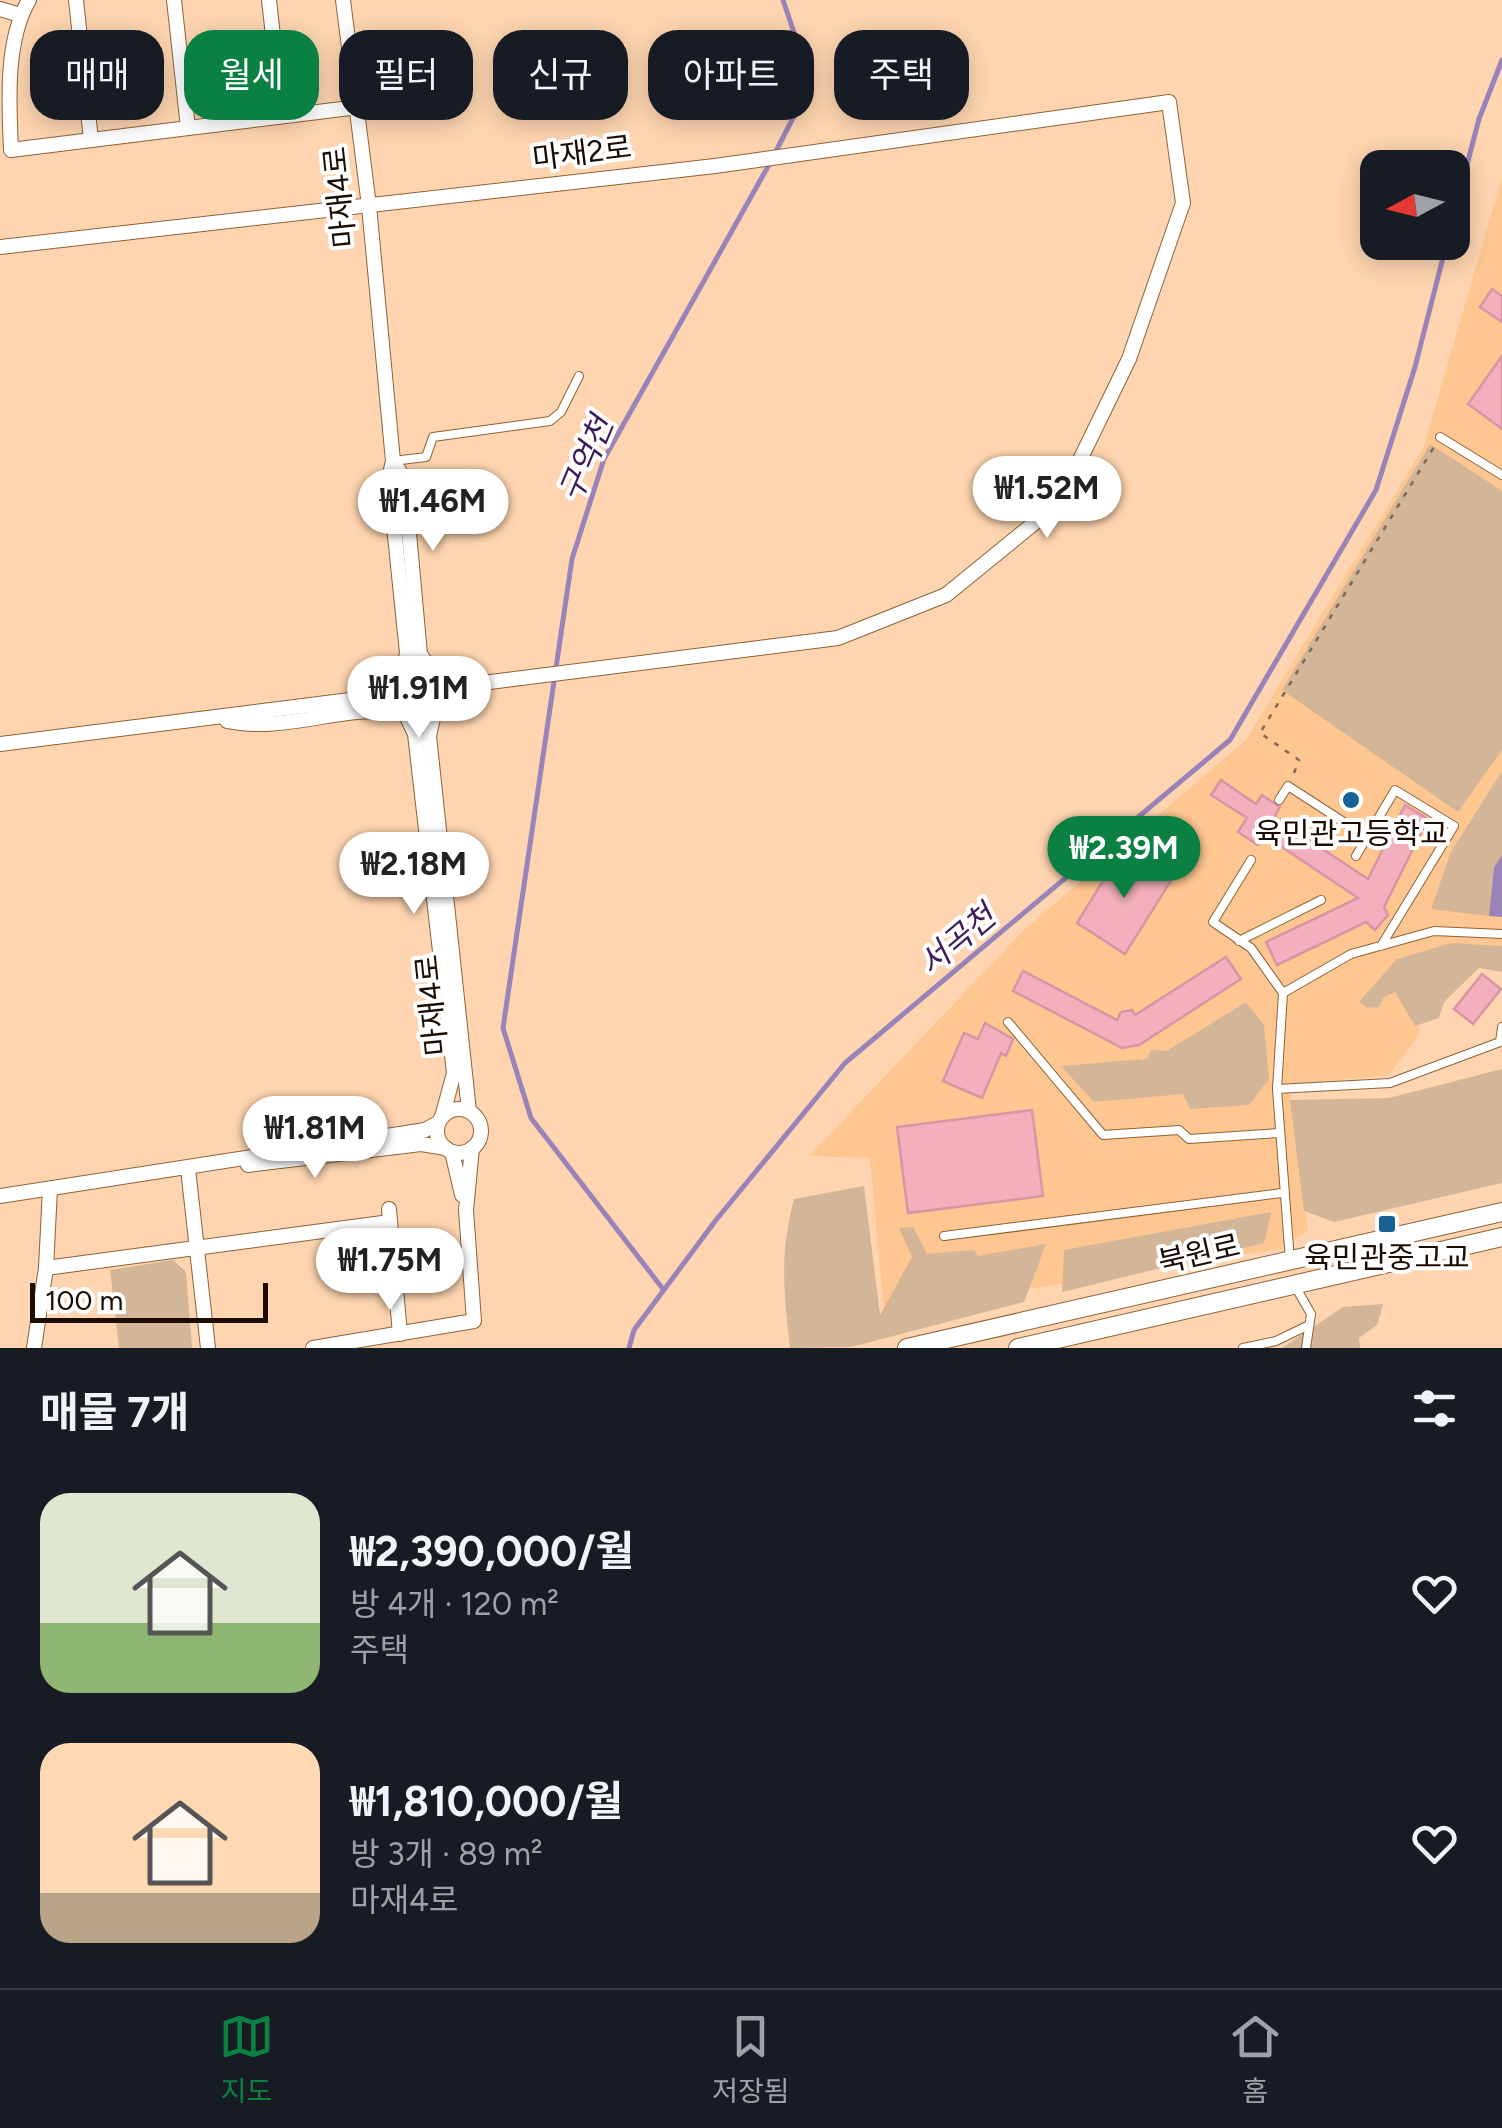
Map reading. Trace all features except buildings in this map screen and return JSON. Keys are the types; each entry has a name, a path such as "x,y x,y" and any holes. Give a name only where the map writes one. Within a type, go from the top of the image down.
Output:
{"street":[{"path":"0,9 20,15 29,0"},
{"path":"76,0 92,140"},
{"path":"174,0 188,128"},
{"path":"269,0 272,30"},
{"name":"마재4로","path":"343,0 347,30"},
{"name":"마재4로","path":"20,15 11,82 11,150 251,120"},
{"name":"마재2로","path":"0,247 715,166 1169,102 1183,204 1129,360 1059,503 946,595 838,638 443,688"},
{"name":"마재4로","path":"359,120 408,654 399,678"},
{"name":"마재4로","path":"392,461 404,478 420,654 434,674"},
{"path":"0,744 221,720 256,709 374,697 418,668 434,674 443,688 442,704 423,719 378,710 252,726 221,720"},
{"path":"399,678 393,698 404,715"},
{"name":"마재4로","path":"434,714 429,736 469,1111"},
{"name":"마재4로","path":"404,715 415,734 454,1073 440,1120"},
{"path":"0,1196 425,1130 454,1109 469,1111 481,1129 472,1148 466,1210 474,1322 312,1348"},
{"path":"440,1120 438,1137 449,1150 466,1210"},
{"path":"188,1169 291,1162 420,1144 449,1150 472,1148"},
{"path":"188,1169 208,1348"},
{"path":"34,1348 46,1268 50,1189"},
{"name":"북원로","path":"908,1348 1502,1212"},
{"path":"46,1268 197,1248 389,1215 400,1334"},
{"name":"북원로","path":"1018,1348 1502,1237"},
{"path":"1290,1262 1295,1286"}],"lane":[{"path":"392,461 426,457 433,437 550,420 561,412 580,376"},
{"path":"1440,438 1502,475"},
{"path":"1278,800 1288,786 1367,837"},
{"path":"1356,856 1396,790 1454,826 1381,946"},
{"path":"1251,860 1212,922 1251,948 1282,992 1277,1088 1290,1262"},
{"path":"1240,940 1320,900"},
{"path":"1282,992 1351,954 1434,931 1502,934"},
{"path":"1008,1022 1103,1135 1178,1130 1190,1139 1279,1133"},
{"path":"1277,1088 1390,1083 1500,1042 1502,1027"},
{"path":"944,1236 1282,1192"},
{"path":"1295,1286 1311,1314 1306,1348"},
{"path":"1243,1348 1276,1341 1309,1325"},
{"path":"1051,1348 1076,1335"}],"path":[{"path":"1288,786 1299,760 1260,733 1440,438"}],"shaded area":[{"path":"1502,177 1502,961 1461,958 1413,990 1420,1034 1389,1075 1289,1085 1308,1231 1280,1249 884,1312 870,1158 809,1156 1025,929 1246,740 1424,446"},
{"path":"1430,444 1502,491 1502,750 1458,812 1282,690"},
{"path":"1502,771 1502,855 1494,867 1489,916 1431,909 1451,852"},
{"path":"1502,855 1502,917 1489,916 1494,867"},
{"path":"1451,943 1502,946 1502,972 1479,968 1444,1002 1439,1018 1415,1026 1395,992 1383,998 1379,1007 1368,1008 1359,1002 1397,959"},
{"path":"1246,1002 1264,1025 1269,1079 1249,1105 1190,1109 1183,1094 1094,1102 1061,1066 1147,1059 1151,1050 1167,1051"},
{"path":"1502,1069 1502,1183 1334,1222 1304,1211 1290,1100 1389,1098"},
{"path":"864,1186 880,1315 912,1257 899,1228 913,1227 927,1254 974,1250 978,1256 1046,1244 1024,1302 851,1347 790,1348 785,1256 794,1199"},
{"path":"1271,1212 1264,1243 1062,1292 1064,1250"},
{"path":"173,1260 186,1272 192,1348 119,1348 110,1270"},
{"path":"1383,1304 1377,1325 1359,1338 1360,1348 1282,1348 1343,1307"}],"waterway":[{"name":"구억천","path":"775,153 811,83 783,0"},
{"name":"서곡천","path":"1470,153 1502,60"},
{"name":"구억천","path":"663,1289 531,1118 503,1028 572,559 604,459 770,163"},
{"name":"서곡천","path":"629,1348 634,1330 716,1220 845,1063 1230,740 1376,490 1415,367 1442,260"}],"place":[{"name":"육민관고등학교","path":"1351,800"},
{"name":"육민관중고교","path":"1387,1224"}]}
